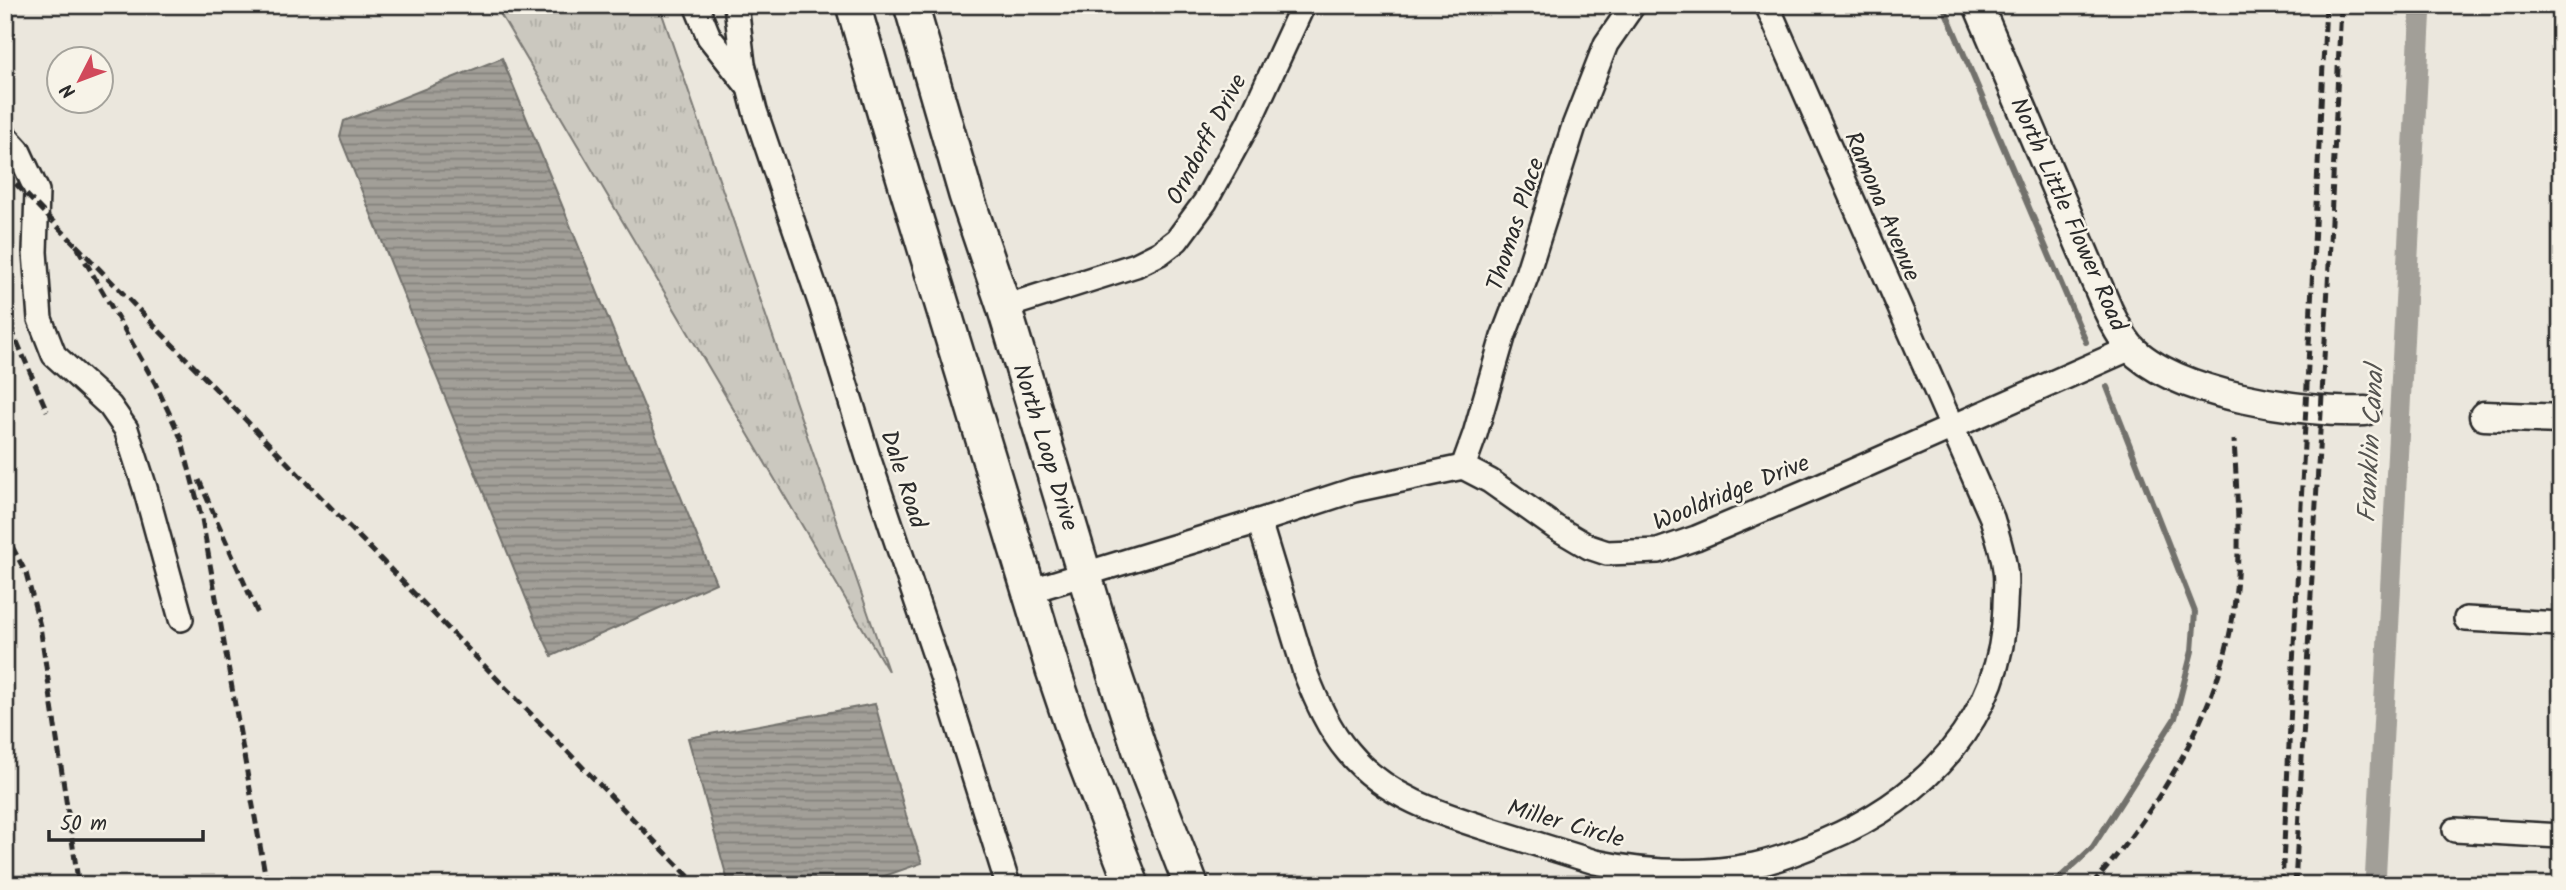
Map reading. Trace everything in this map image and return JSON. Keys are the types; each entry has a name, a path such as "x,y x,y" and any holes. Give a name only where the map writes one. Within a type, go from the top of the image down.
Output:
{"main road":[{"path":"853,5 1029,591 1078,744 1132,885"},
{"name":"North Loop Drive","path":"911,5 966,195 1004,307 1145,766 1191,885"}],"street":[{"name":"Dale Road","path":"696,5 709,37 750,89"},
{"name":"Dale Road","path":"736,5 742,54 750,89 1008,885"},
{"name":"Orndorff Drive","path":"1004,307 1111,274 1160,253 1177,240 1205,202 1243,133 1303,5"},
{"name":"Thomas Place","path":"1463,467 1503,337 1527,277 1574,126 1606,44 1633,5"},
{"name":"Ramona Avenue","path":"1767,5 1950,427"},
{"name":"North Little Flower Road","path":"1978,5 2108,310 2131,348 2149,362 2190,383 2222,392 2293,407 2365,411"},
{"path":"5,136 18,150 37,191 35,252 40,318 54,355 110,406 126,429 181,619"},
{"name":"Wooldridge Drive","path":"1463,467 1490,481 1576,541 1607,553 1658,551 1696,538 2131,348"},
{"path":"2484,416 2561,419"},
{"name":"Miller Circle","path":"1259,521 1314,696 1348,752 1403,797 1444,815 1619,867 1681,873 1753,865 1794,854 1854,828 1903,797 1951,751 1973,721 1993,680 2004,634 2006,573 2002,549 1992,518 1950,427"},
{"path":"1029,591 1354,490 1463,467"},
{"path":"2466,619 2561,624"},
{"path":"2455,830 2561,836"}],"green space":[{"path":"495,5 659,5 888,671"}],"shaded area":[{"path":"502,58 716,583 552,656 536,623 340,137 344,121"},
{"path":"875,704 922,863 859,885 729,885 688,738"}],"waterway":[{"path":"1943,5 2086,342"},
{"name":"Franklin Canal","path":"2375,885 2421,5"},
{"path":"2052,885 2092,848 2175,718 2192,651 2195,612 2107,387"}],"railway":[{"path":"2282,885 2326,5"},
{"path":"2295,885 2341,5"},
{"path":"5,173 76,245 155,383 181,438 202,519 267,885"},
{"path":"76,245 697,885"},
{"path":"5,314 47,411"},
{"path":"2092,885 2117,855 2164,788 2185,752 2218,677 2229,638 2237,579 2238,520 2234,440"},
{"path":"199,480 258,614"},
{"path":"5,510 5,528"},
{"path":"5,533 26,573 40,626 78,880"},
{"path":"5,860 10,885"}]}
